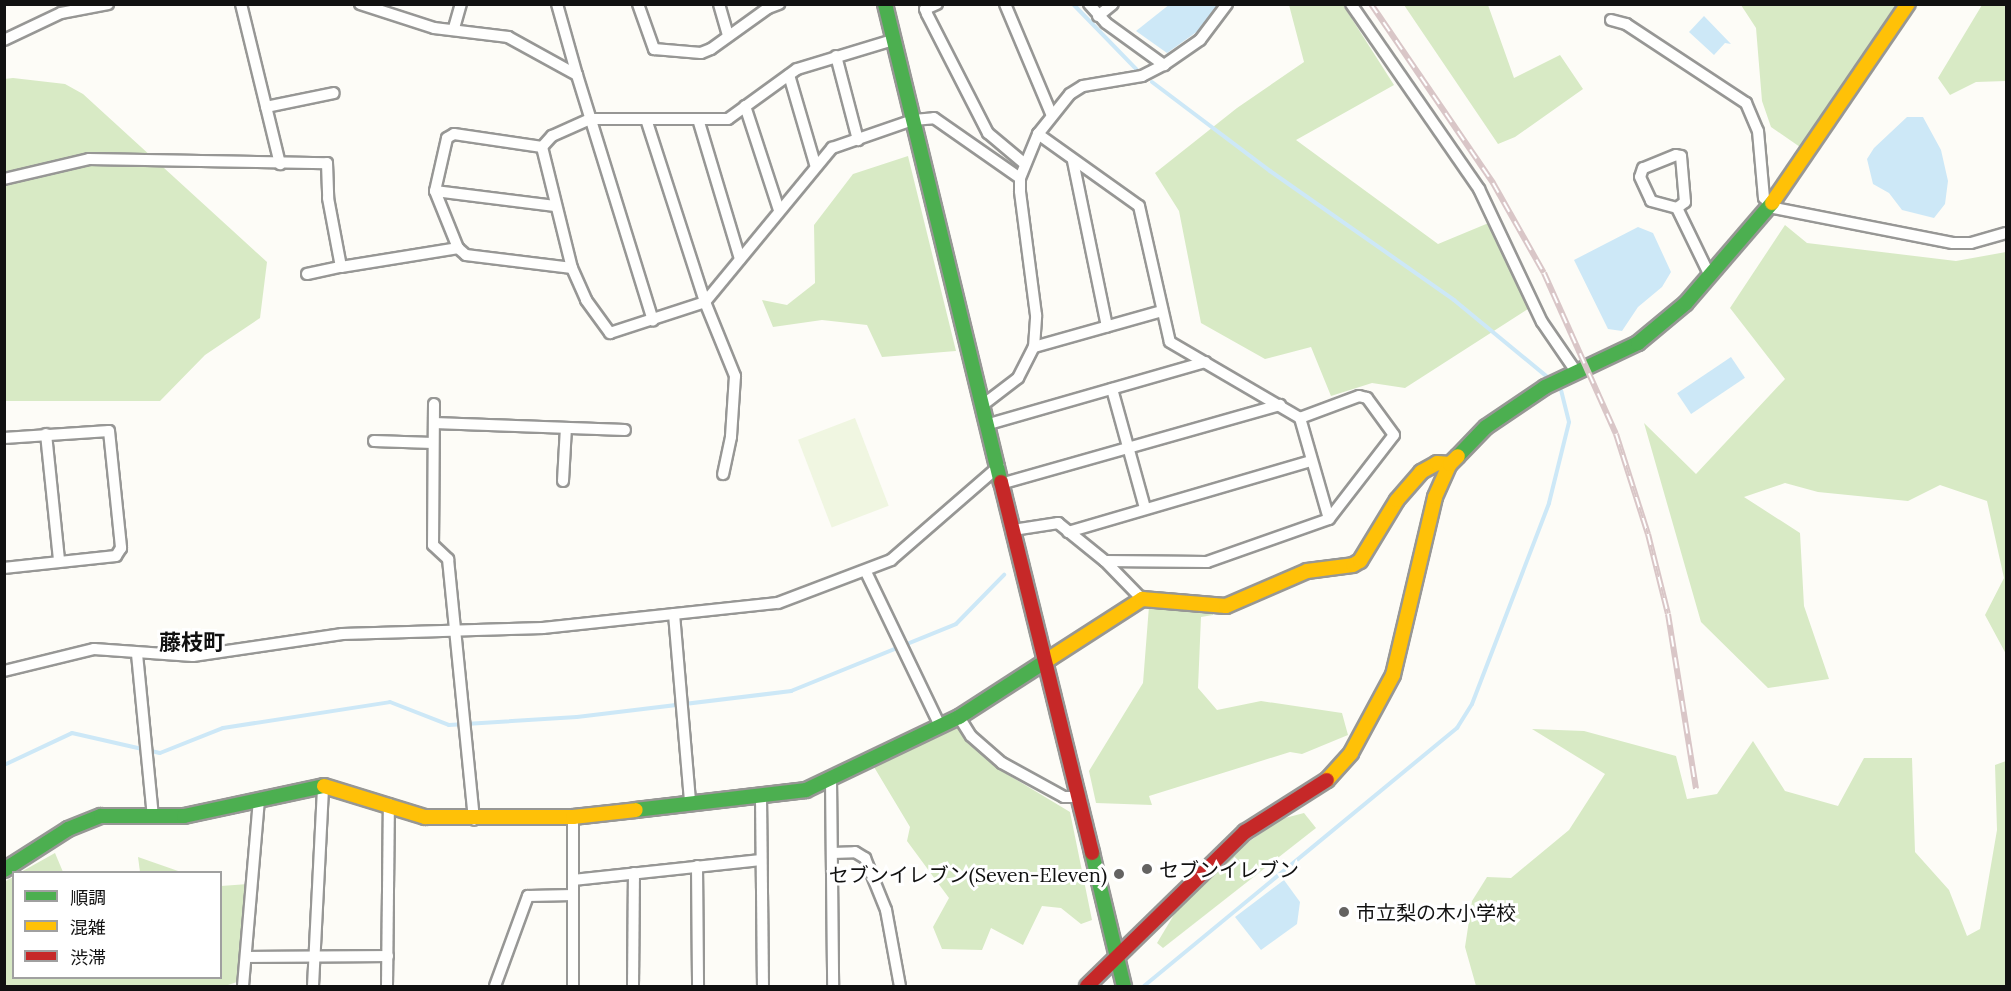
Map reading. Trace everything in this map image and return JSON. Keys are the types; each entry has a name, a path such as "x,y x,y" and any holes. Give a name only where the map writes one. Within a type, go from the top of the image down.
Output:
{"street":[{"path":"4,40 85,5 108,4"},
{"path":"241,4 280,164"},
{"path":"360,4 434,28 454,28 508,37 577,75"},
{"path":"454,28 461,4"},
{"path":"558,4 590,119 653,320"},
{"path":"638,4 654,48 700,53 768,8 779,4"},
{"path":"719,4 728,36"},
{"path":"885,4 1004,483 1044,661 1124,987"},
{"path":"937,4 925,9 988,133 1025,164"},
{"path":"1005,4 1052,116"},
{"path":"1089,4 1098,16 1164,65"},
{"path":"1098,16 1113,4"},
{"path":"984,404 1018,378 1034,347 1036,315 1020,178 1038,134 1070,94 1083,86 1142,76 1164,65 1200,40 1227,4"},
{"path":"1351,4 1479,189 1542,322 1577,373"},
{"path":"1087,987 1245,832 1328,780 1351,753 1393,675 1435,497 1450,464 1493,422 1545,387 1649,335 1710,276 1770,205 1908,4"},
{"path":"1611,20 1626,24 1746,103 1758,131 1764,198 1770,205 1953,243 1971,243 2007,233"},
{"path":"542,147 552,136 590,119 728,119 789,75 836,56 893,40"},
{"path":"836,56 858,140"},
{"path":"789,75 815,164"},
{"path":"266,107 334,93"},
{"path":"745,106 779,210"},
{"path":"542,147 572,268 586,300 606,331 653,320 705,302 815,164 832,148 913,120 934,118 1020,178"},
{"path":"646,119 705,302 735,376 731,437 723,474"},
{"path":"698,119 740,259"},
{"path":"1038,134 1139,206 1170,342 1300,418 1329,519"},
{"path":"542,147 450,135 435,190 458,248 466,255 572,268"},
{"path":"1677,208 1685,202 1681,156 1676,155 1639,172 1651,201 1677,208 1710,276"},
{"path":"4,179 89,159 327,163 328,198 341,267"},
{"path":"1073,161 1107,327"},
{"path":"435,190 555,206"},
{"path":"307,274 458,248"},
{"path":"1034,347 1162,311"},
{"path":"989,424 1205,362"},
{"path":"1112,389 1145,508"},
{"path":"1105,561 1206,562 1329,519 1394,435 1367,398 1359,396 1300,418"},
{"path":"434,404 433,545 448,560 474,820"},
{"path":"1004,483 1128,450 1280,405"},
{"path":"434,423 625,430"},
{"path":"563,481 566,428"},
{"path":"4,438 104,429 110,433 119,555 4,568"},
{"path":"46,434 59,560"},
{"path":"374,441 433,443"},
{"path":"1068,532 1311,461"},
{"path":"4,870 68,829 100,816 184,816 323,786 425,817 474,820 573,817 690,801 806,790 958,717 1142,599 1226,606 1306,571 1353,565 1360,561 1397,500 1421,472 1437,463 1450,464"},
{"path":"4,671 94,649 137,654 192,656 342,634 543,628 778,603 866,572 891,560 999,466"},
{"path":"1013,530 1053,522 1105,561 1142,599"},
{"path":"866,572 940,726"},
{"path":"674,614 690,801"},
{"path":"137,654 153,817"},
{"path":"958,717 971,736 1002,763 1064,797 1077,798"},
{"path":"831,779 833,987"},
{"path":"313,987 323,786"},
{"path":"761,796 763,987"},
{"path":"243,987 259,800"},
{"path":"387,987 388,804"},
{"path":"573,817 573,987"},
{"path":"832,854 855,852 865,858 886,910 900,987"},
{"path":"573,880 761,860"},
{"path":"698,866 698,987"},
{"path":"633,987 634,873"},
{"path":"495,987 528,896 573,895"},
{"path":"247,957 388,956"}],"green space":[{"path":"1289,5 1343,5 1394,85 1296,140 1438,244 1491,222 1531,307 1405,388 1372,383 1331,396 1311,347 1265,359 1201,323 1179,211 1155,173 1237,108 1304,62"},
{"path":"1404,5 1488,5 1514,78 1560,55 1583,89 1515,137 1498,144"},
{"path":"1741,5 1898,5 1800,147 1771,127 1762,101 1756,28"},
{"path":"1982,5 2006,5 2006,81 1976,82 1950,95 1938,78"},
{"path":"4,79 65,84 83,94 267,262 260,318 205,355 160,401 5,401"},
{"path":"908,156 956,351 882,357 867,325 822,320 773,327 762,300 787,305 815,283 814,225 853,174"},
{"path":"1785,225 1807,243 1956,261 2006,252 2006,654 1985,615 2004,578 1987,501 1940,485 1908,501 1818,492 1785,483 1744,497 1800,533 1804,606 1829,679 1768,688 1701,622 1644,423 1696,474 1785,379 1730,308"},
{"path":"855,418 889,506 832,528 798,440"},
{"path":"1149,606 1215,608 1213,615 1201,617 1198,688 1217,710 1261,701 1342,713 1348,735 1302,754 1290,752 1149,796 1152,805 1096,803 1089,771 1143,683"},
{"path":"959,725 970,744 1000,770 1070,812 1092,920 1081,924 1061,908 1042,906 1023,945 991,928 982,950 942,949 933,927 949,898 907,841 910,827 874,767"},
{"path":"1532,729 1584,731 1676,756 1687,799 1717,794 1753,741 1785,791 1838,806 1864,758 1912,758 1915,852 1949,890 1967,936 1980,929 1997,830 1995,765 2006,761 2006,986 1476,986 1465,947 1472,901 1487,877 1511,878 1569,830 1605,774"},
{"path":"1304,813 1316,828 1163,948 1157,943 1178,908 1240,848 1281,819"},
{"path":"55,853 63,871 23,871"},
{"path":"138,857 178,871 140,871"},
{"path":"12,878 12,979 222,979 222,886 248,884 237,982 225,986 5,986 4,882"}],"water":[{"path":"1170,4 1217,5 1198,31 1167,53 1136,31"},
{"path":"1704,16 1731,44 1725,43 1714,55 1689,32"},
{"path":"1907,117 1923,117 1941,150 1948,181 1945,204 1934,218 1902,210 1889,193 1873,184 1867,159 1874,148"},
{"path":"1638,227 1653,233 1671,272 1662,287 1638,307 1622,331 1608,329 1574,260"},
{"path":"1731,357 1745,378 1691,414 1677,393"},
{"path":"1284,880 1300,902 1297,924 1261,950 1235,917"}],"waterway":[{"path":"1073,4 1139,72"},
{"path":"1152,82 1270,171 1454,300 1550,379"},
{"path":"1144,986 1457,728 1472,704 1549,503 1569,422 1561,391"},
{"path":"4,765 72,733 160,753 223,728 390,702 449,725 577,717 791,691 956,624 1004,575"}],"railway":[{"path":"1371,4 1493,183 1544,273 1616,434 1648,534 1668,614 1696,789"}],"traffic: fast":[{"path":"885,4 1001,482"},
{"path":"1458,456 1486,427 1545,387 1638,343 1686,303 1772,203"},
{"path":"636,810 806,790 959,717 1049,659"},
{"path":"4,870 68,829 101,816 184,816 324,786"},
{"path":"1092,853 1124,986"}],"traffic: slow":[{"path":"1772,203 1908,4"},
{"path":"1327,780 1351,753 1393,675 1435,497 1450,464 1458,456"},
{"path":"1049,659 1142,599 1226,606 1307,571 1353,565 1360,561 1397,500 1421,472 1437,463 1450,464"},
{"path":"324,786 425,817 573,817 636,810"}],"traffic: jam":[{"path":"1001,482 1092,853"},
{"path":"1087,986 1245,832 1327,780"}],"place":[{"name":"セブンイレブン","path":"1147,869"},
{"name":"セブンイレブン(Seven-Eleven)","path":"1119,874"},
{"name":"市立梨の木小学校","path":"1344,912"}],"district":[{"name":"藤枝町","path":"192,643"}]}
